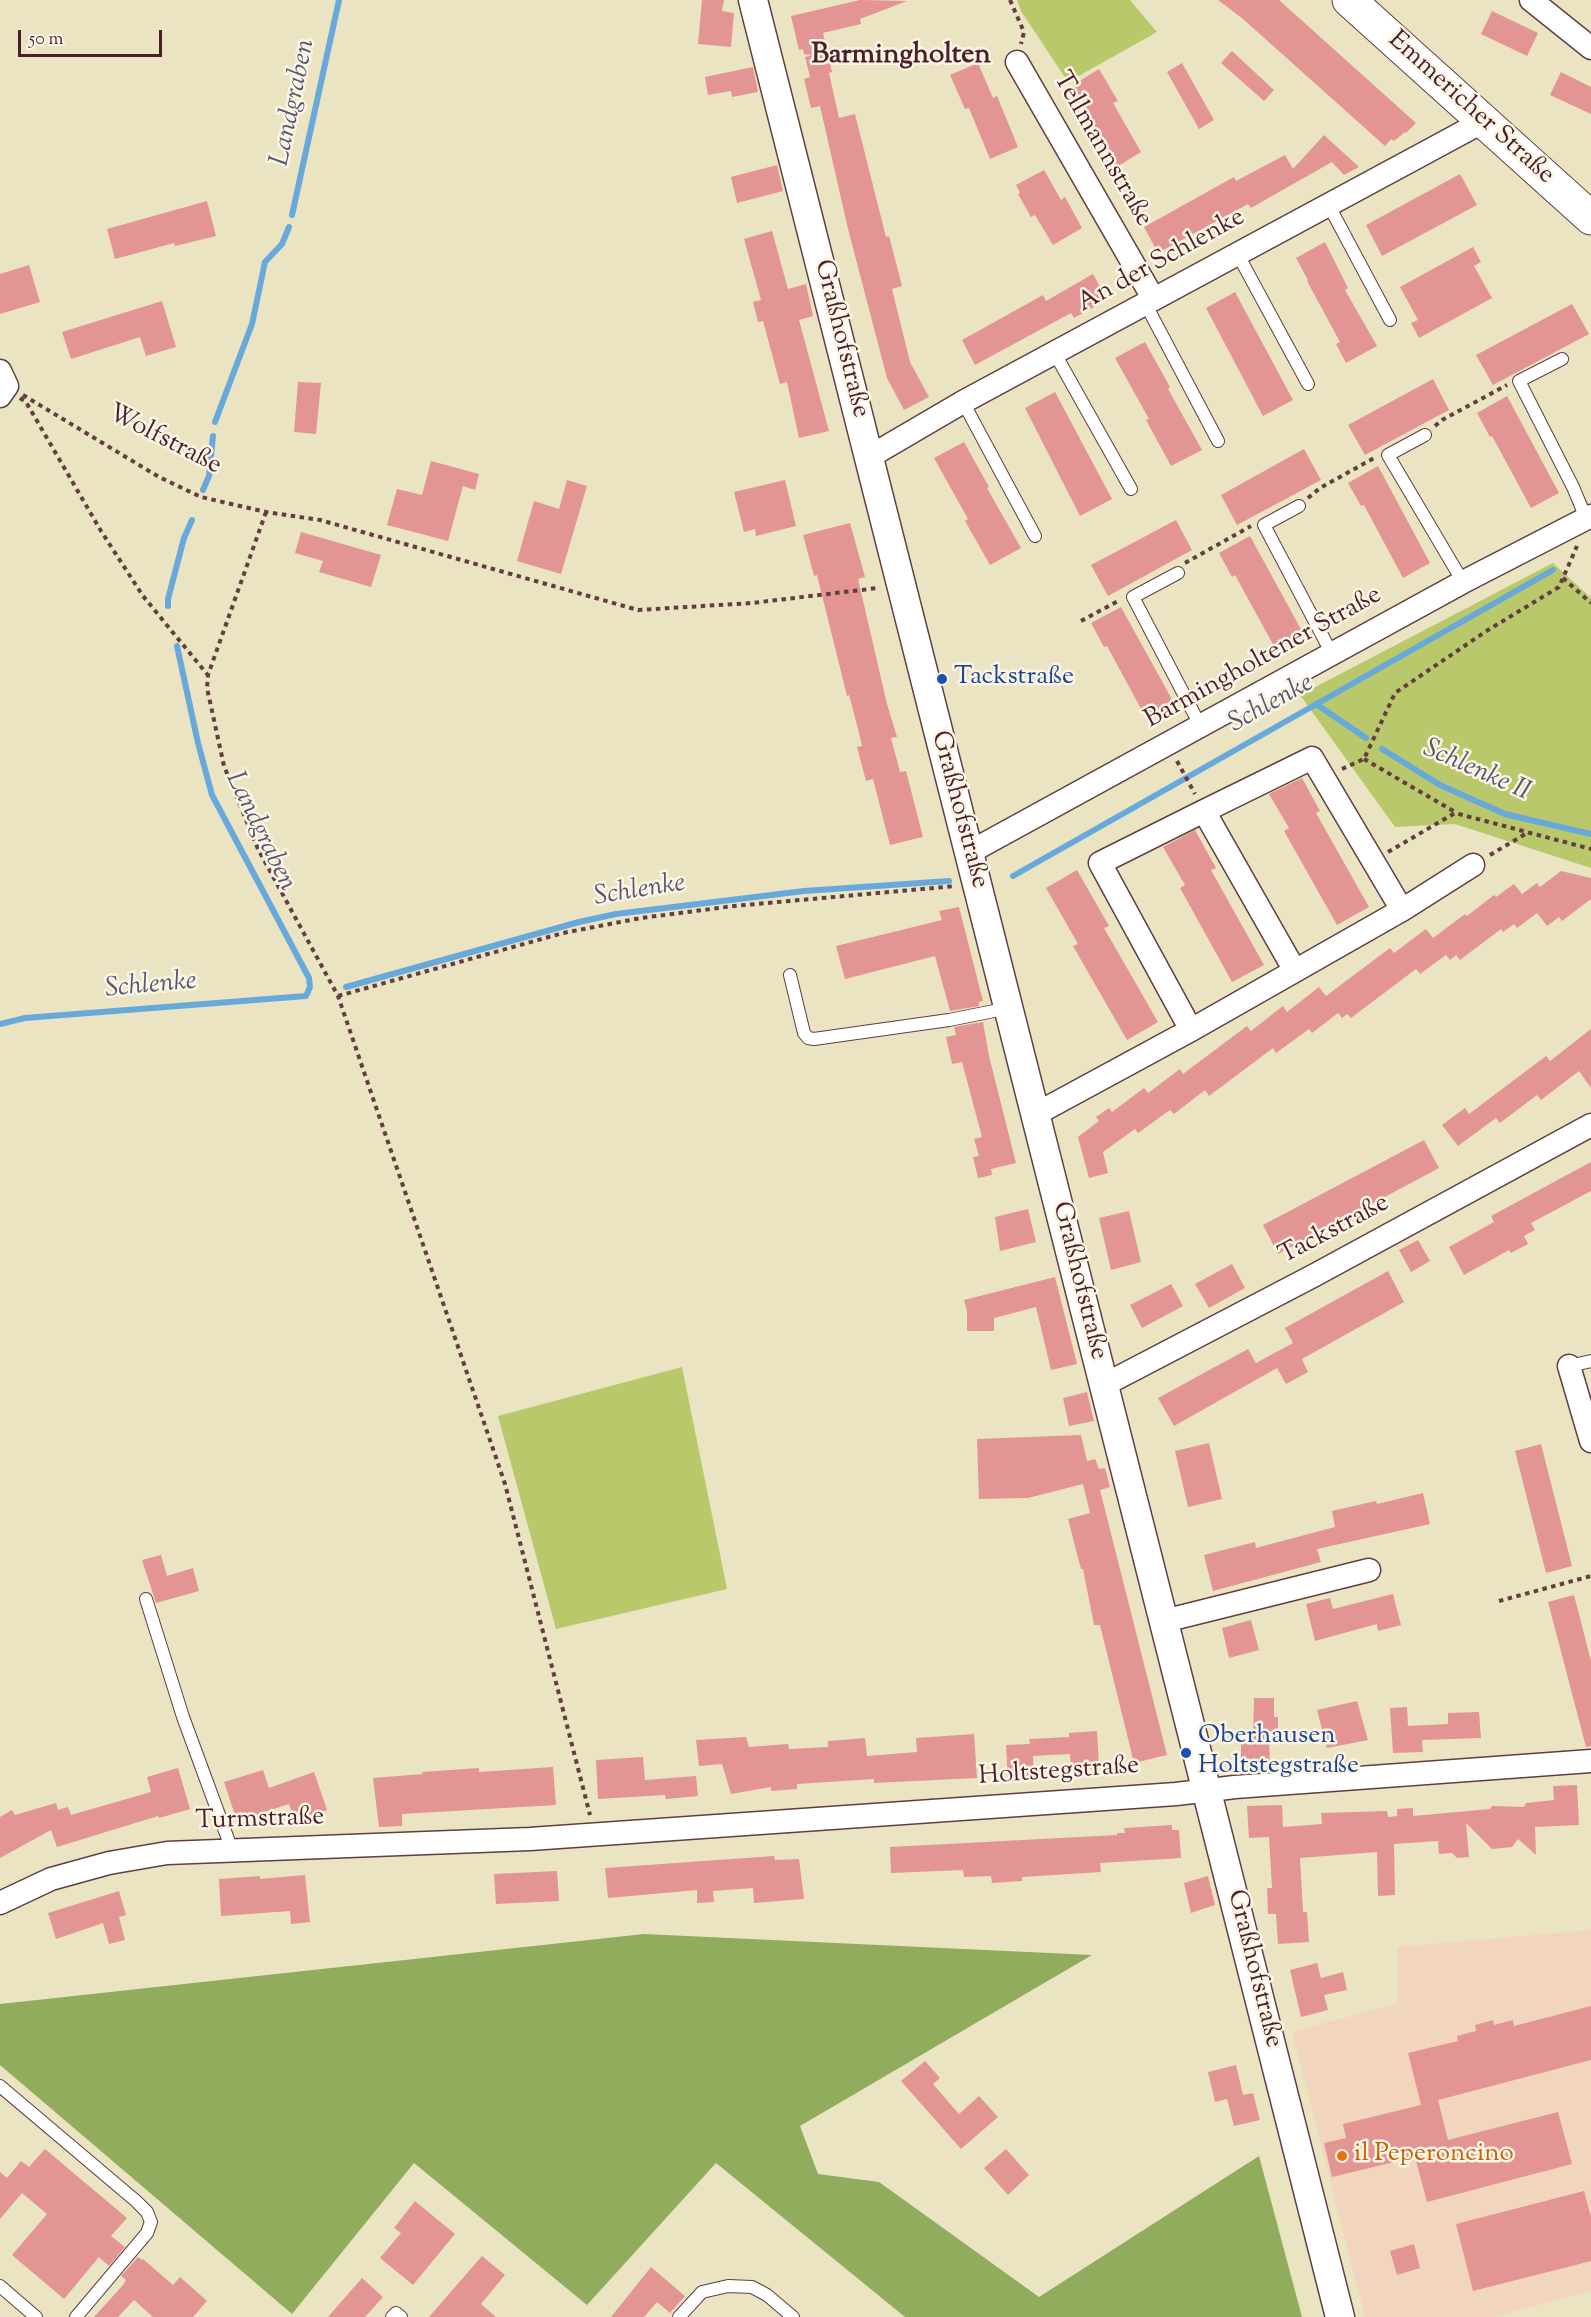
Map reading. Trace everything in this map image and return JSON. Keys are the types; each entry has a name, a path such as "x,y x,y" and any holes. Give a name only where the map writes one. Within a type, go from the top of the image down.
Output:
{"main road":[{"name":"Emmericher Straße","path":"1349,0 1591,218"}],"street":[{"name":"Graßhofstraße","path":"753,0 1340,2317"},
{"path":"1531,0 1591,48"},
{"name":"Tellmannstraße","path":"1017,62 1149,301"},
{"name":"An der Schlenke","path":"870,457 1054,352 1484,121"},
{"name":"Barmingholtener Straße","path":"970,852 1463,582 1585,519"},
{"path":"1191,1030 1100,863 1200,804 1312,758 1402,910"},
{"path":"1200,804 1295,971"},
{"path":"1036,1114 1295,971 1402,910 1473,866"},
{"name":"Tackstraße","path":"1104,1385 1313,1276 1591,1125"},
{"path":"1569,1366 1591,1441"},
{"path":"1164,1621 1369,1570"},
{"name":"Holtstegstraße","path":"530,1839 1591,1761"},
{"name":"Turmstraße","path":"0,1902 51,1880 109,1863 167,1853 530,1839"}],"lane":[{"path":"1328,204 1390,320"},
{"path":"1237,253 1308,384"},
{"path":"1149,301 1218,441"},
{"path":"1054,352 1131,489"},
{"path":"1562,359 1519,381 1573,487 1585,519"},
{"path":"963,402 1035,536"},
{"path":"1425,435 1388,454 1463,582"},
{"path":"1299,506 1264,525 1332,654"},
{"path":"1178,573 1132,597 1201,727"},
{"path":"790,975 804,1034 814,1039 949,1020 1009,1008"},
{"path":"1569,1366 1591,1361"},
{"path":"146,1599 180,1706 232,1850"},
{"path":"0,2086 147,2212 150,2222 147,2234 76,2317"},
{"path":"0,2286 36,2317"},
{"path":"679,2317 702,2292 728,2286 752,2287 766,2295 793,2317"},
{"path":"392,2317 396,2313 401,2317"}],"path":[{"path":"1010,0 1024,32 1017,62"},
{"path":"1425,435 1442,420 1519,381"},
{"path":"2,384 26,402 101,531 143,596 208,675"},
{"name":"Wolfstraße","path":"2,384 159,477 201,497 266,512 320,520 638,610 751,603 901,585"},
{"path":"1299,506 1320,488 1377,457 1388,454"},
{"path":"266,512 208,675 207,688 224,766 258,849 338,996 505,1484 594,1833"},
{"path":"1324,777 1364,759 1395,693 1488,630 1559,587 1577,547 1585,519"},
{"path":"1178,573 1187,560 1250,526 1264,525"},
{"path":"1563,578 1591,603"},
{"path":"1081,621 1117,600 1132,597"},
{"path":"1364,759 1455,813 1591,849"},
{"path":"1182,770 1200,804"},
{"path":"1373,861 1455,813"},
{"path":"1473,866 1528,833"},
{"path":"338,996 563,933 641,918 735,906 977,884"},
{"path":"1499,1600 1591,1576"}],"shaded area":[{"path":"1591,1930 1591,2291 1493,2317 1365,2317 1292,2032 1398,2003 1397,1947"}],"green space":[{"path":"1017,0 1130,0 1157,32 1068,82 1021,11"},
{"path":"1553,563 1591,598 1591,868 1455,824 1395,827 1300,695"},
{"path":"682,1367 727,1589 556,1629 498,1416"},
{"path":"644,1934 1092,1955 800,2126 818,2174 879,2182 1039,2297 1259,2156 1302,2317 905,2317 716,2163 587,2305 414,2163 292,2314 0,2065 0,2004"}],"building":[{"path":"702,0 724,0 722,11 734,13 731,47 698,44"},
{"path":"860,0 907,1 860,19 861,24 823,33 839,118 855,114 886,237 889,236 902,286 892,289 910,362 929,397 904,410 887,378 848,229 820,106 811,108 804,79 810,77 805,57 812,55 804,54 803,49 799,50 791,16"},
{"path":"1218,0 1279,0 1416,123 1406,133 1394,141 1391,139 1385,146 1243,19"},
{"path":"1492,11 1538,33 1527,56 1481,34"},
{"path":"1232,51 1274,90 1264,101 1221,63"},
{"path":"978,63 993,98 997,96 1018,147 990,159 969,108 965,109 950,75"},
{"path":"1182,63 1214,120 1199,129 1167,72"},
{"path":"753,67 758,92 732,97 731,91 708,95 705,77"},
{"path":"1099,69 1118,101 1113,103 1141,152 1115,168 1087,118 1091,116 1073,85"},
{"path":"1561,72 1591,87 1591,114 1550,95"},
{"path":"1324,135 1359,167 1344,175 1332,162 1251,208 1248,204 1158,253 1144,227 1234,177 1236,181 1285,155 1293,169"},
{"path":"777,165 783,191 737,203 731,177"},
{"path":"1044,170 1061,200 1065,197 1082,228 1053,245 1035,215 1031,217 1018,194 1020,193 1016,185"},
{"path":"1460,174 1477,205 1382,256 1366,225"},
{"path":"207,201 216,236 175,246 174,243 115,259 107,229"},
{"path":"772,231 788,289 806,284 813,316 799,320 829,431 799,438 787,382 780,384 763,321 758,322 753,302 761,300 744,239"},
{"path":"1325,242 1348,288 1345,290 1377,346 1346,363 1336,344 1340,342 1296,258"},
{"path":"1473,247 1481,262 1474,266 1492,298 1419,338 1411,323 1418,320 1400,287"},
{"path":"29,265 40,302 0,314 0,274"},
{"path":"1093,274 1107,300 1074,318 1071,313 975,365 962,340 1043,295 1046,301"},
{"path":"1235,292 1293,400 1263,416 1206,308"},
{"path":"162,301 176,347 146,356 140,337 71,359 62,332"},
{"path":"1572,304 1589,334 1493,385 1476,355"},
{"path":"1145,342 1202,450 1171,466 1146,420 1149,419 1115,358"},
{"path":"1433,379 1449,410 1365,455 1348,425"},
{"path":"298,382 321,383 316,434 294,432"},
{"path":"1055,392 1112,499 1080,516 1025,408"},
{"path":"1507,396 1559,493 1531,508 1477,413"},
{"path":"964,442 1021,548 990,565 965,521 968,519 934,458"},
{"path":"1304,449 1321,480 1237,525 1221,495"},
{"path":"431,461 479,474 475,490 463,486 448,541 387,525 397,489 422,495"},
{"path":"1378,466 1430,563 1403,578 1364,505 1361,506 1348,483"},
{"path":"567,480 587,486 561,574 517,561 534,501 559,509"},
{"path":"785,480 796,526 756,536 755,529 744,532 734,492"},
{"path":"1176,520 1192,550 1108,596 1091,565"},
{"path":"850,523 865,577 858,579 887,704 897,737 891,738 900,772 906,771 923,837 890,845 873,779 866,781 857,747 862,746 858,729 849,695 847,696 817,575 814,576 803,535"},
{"path":"301,532 381,555 371,587 319,572 323,561 295,553"},
{"path":"1250,536 1303,633 1275,648 1235,575 1232,577 1219,553"},
{"path":"1121,607 1174,703 1146,718 1107,646 1104,647 1091,623"},
{"path":"1302,778 1320,811 1316,813 1369,907 1337,925 1284,831 1289,828 1269,794"},
{"path":"1195,830 1216,868 1211,870 1264,965 1232,982 1180,888 1185,885 1163,847"},
{"path":"1077,870 1109,926 1104,928 1158,1022 1127,1040 1073,946 1078,944 1046,888"},
{"path":"1561,871 1591,878 1591,899 1562,921 1559,917 1547,926 1537,913 1517,928 1514,924 1503,932 1501,929 1460,960 1456,955 1450,960 1446,955 1420,974 1416,969 1351,1018 1347,1014 1342,1018 1338,1013 1312,1033 1309,1029 1276,1053 1273,1048 1209,1096 1205,1090 1174,1114 1170,1110 1138,1133 1135,1129 1103,1152 1108,1173 1089,1178 1078,1137 1099,1121 1096,1117 1109,1108 1112,1112 1144,1088 1148,1093 1180,1069 1183,1074 1247,1026 1251,1031 1283,1006 1287,1012 1319,987 1326,996 1390,948 1394,953 1426,929 1433,938 1465,914 1467,916 1494,895 1496,897 1514,884 1522,894 1537,883 1540,887"},
{"path":"959,907 983,1001 979,1002 979,1006 950,1011 935,956 845,979 836,946 942,920 939,911"},
{"path":"983,1022 989,1056 1016,1163 991,1169 992,1175 978,1178 973,1157 979,1156 974,1139 982,1137 962,1062 952,1064 946,1037 956,1035 954,1027"},
{"path":"1591,1029 1591,1088 1579,1071 1541,1100 1537,1095 1500,1123 1496,1118 1458,1146 1442,1125 1465,1108 1469,1114 1546,1056 1550,1061"},
{"path":"1424,1140 1439,1168 1278,1254 1263,1225"},
{"path":"1591,1162 1591,1191 1531,1223 1535,1230 1524,1236 1528,1244 1511,1253 1509,1250 1464,1275 1449,1247 1494,1222 1491,1216"},
{"path":"1028,1209 1036,1242 1000,1251 995,1217"},
{"path":"1129,1211 1141,1262 1111,1270 1099,1218"},
{"path":"1418,1240 1430,1261 1411,1272 1399,1250"},
{"path":"1232,1264 1245,1288 1209,1308 1195,1284"},
{"path":"1388,1271 1404,1302 1302,1359 1308,1372 1286,1384 1277,1368 1174,1426 1158,1398 1248,1349 1256,1363 1293,1343 1285,1328"},
{"path":"1055,1277 1077,1364 1051,1370 1036,1307 994,1318 994,1331 967,1331 967,1311 964,1300"},
{"path":"1171,1284 1183,1306 1142,1328 1130,1305"},
{"path":"1087,1392 1094,1421 1069,1426 1063,1398"},
{"path":"1081,1435 1087,1461 1095,1459 1099,1469 1105,1468 1110,1487 1100,1490 1167,1755 1134,1763 1100,1625 1094,1625 1083,1569 1081,1569 1068,1519 1090,1513 1083,1484 1028,1498 979,1499 977,1439"},
{"path":"1209,1443 1222,1499 1188,1507 1175,1451"},
{"path":"1541,1444 1572,1566 1546,1573 1515,1451"},
{"path":"1423,1493 1430,1524 1317,1549 1321,1562 1213,1591 1204,1555 1255,1542 1256,1548 1335,1527 1332,1511 1376,1501 1377,1504"},
{"path":"161,1555 167,1576 193,1568 199,1591 156,1603 142,1560"},
{"path":"1393,1594 1401,1625 1378,1631 1377,1624 1315,1641 1306,1604 1330,1598 1333,1609"},
{"path":"1574,1595 1591,1661 1591,1746 1586,1747 1548,1602"},
{"path":"1251,1620 1259,1650 1229,1658 1222,1628"},
{"path":"1254,1698 1274,1698 1274,1717 1278,1717 1278,1738 1269,1739 1270,1764 1241,1765 1241,1741 1253,1740"},
{"path":"1357,1701 1368,1740 1327,1748 1317,1710"},
{"path":"1407,1707 1408,1726 1448,1724 1448,1713 1479,1712 1481,1738 1422,1740 1423,1752 1393,1753 1390,1708"},
{"path":"1097,1731 1099,1768 1071,1770 1070,1754 1033,1756 1034,1778 1008,1780 1006,1745 1030,1744 1029,1739 1069,1737 1069,1733"},
{"path":"974,1734 977,1778 874,1783 874,1779 797,1784 797,1789 771,1791 771,1787 731,1794 722,1764 699,1766 696,1740 746,1737 749,1747 788,1744 789,1749 828,1747 828,1741 865,1738 867,1756 917,1752 916,1738"},
{"path":"643,1757 645,1780 696,1776 698,1796 666,1799 665,1795 598,1799 596,1760"},
{"path":"553,1767 556,1805 402,1814 402,1826 379,1827 373,1778 479,1768 479,1772"},
{"path":"178,1768 190,1809 159,1818 158,1816 57,1847 51,1830 0,1858 0,1817 12,1810 15,1815 56,1803 58,1810 68,1807 71,1815 151,1792 147,1777"},
{"path":"263,1770 269,1788 314,1772 327,1810 295,1821 289,1804 237,1821 224,1782"},
{"path":"1577,1785 1579,1825 1535,1827 1536,1855 1518,1839 1512,1847 1492,1849 1466,1823 1469,1857 1457,1858 1452,1853 1439,1854 1438,1841 1394,1844 1395,1895 1378,1896 1377,1852 1300,1858 1303,1912 1307,1912 1309,1942 1278,1944 1276,1914 1268,1914 1267,1888 1272,1888 1269,1837 1249,1838 1247,1806 1282,1805 1283,1827 1322,1824 1321,1813 1387,1811 1388,1817 1397,1816 1397,1809 1413,1808 1413,1816 1490,1809 1492,1806 1524,1807 1526,1803 1554,1800 1553,1786"},
{"path":"1172,1825 1172,1830 1179,1830 1181,1858 1100,1863 1101,1872 1022,1877 1022,1881 992,1883 991,1876 964,1877 963,1870 891,1873 890,1847 1117,1835 1117,1833 1125,1833 1124,1828"},
{"path":"774,1856 775,1860 799,1859 804,1899 754,1903 753,1888 713,1891 714,1902 697,1903 697,1890 608,1898 605,1868"},
{"path":"557,1871 559,1901 496,1904 494,1874"},
{"path":"305,1875 310,1922 291,1924 290,1911 221,1916 219,1879 260,1876 260,1879"},
{"path":"1208,1876 1215,1905 1191,1913 1184,1883"},
{"path":"119,1891 126,1915 119,1917 125,1940 109,1944 103,1923 56,1939 48,1913"},
{"path":"1317,1963 1321,1978 1343,1972 1347,1990 1324,1995 1328,2010 1301,2017 1290,1970"},
{"path":"1591,2006 1591,2060 1438,2100 1448,2140 1558,2112 1572,2164 1427,2202 1415,2157 1332,2177 1324,2143 1346,2138 1343,2124 1421,2105 1408,2053 1458,2041 1457,2036 1476,2031 1475,2025 1493,2020 1494,2025 1513,2020 1514,2026"},
{"path":"925,2061 940,2078 933,2084 959,2114 979,2096 998,2117 961,2149 901,2081"},
{"path":"1236,2065 1243,2095 1253,2093 1260,2120 1234,2126 1227,2099 1215,2102 1208,2072"},
{"path":"45,2149 127,2218 111,2236 125,2247 109,2266 99,2257 64,2299 12,2255 47,2214 22,2193 0,2219 0,2172 7,2178 21,2161 29,2167"},
{"path":"1006,2149 1029,2175 1008,2195 984,2168"},
{"path":"1584,2191 1591,2217 1591,2261 1473,2291 1456,2224"},
{"path":"415,2201 455,2234 413,2285 380,2258 401,2233 394,2228"},
{"path":"1414,2244 1420,2268 1397,2275 1390,2251"},
{"path":"482,2256 505,2275 481,2304 496,2317 429,2317"},
{"path":"138,2257 173,2285 180,2277 207,2301 193,2317 153,2317 134,2300 118,2317 94,2317 123,2285 126,2280 121,2276"},
{"path":"651,2267 685,2296 670,2313 657,2302 644,2317 611,2317"},
{"path":"362,2278 383,2297 365,2317 328,2317"}],"waterway":[{"name":"Landgraben","path":"292,215 339,0"},
{"name":"Landgraben","path":"215,422 252,324 265,262 282,244 289,227"},
{"name":"Landgraben","path":"203,490 209,476 213,436"},
{"name":"Landgraben","path":"168,606 184,538 192,520"},
{"name":"Schlenke","path":"1013,876 1553,570"},
{"name":"Landgraben","path":"0,1024 25,1018 306,996 310,987 309,978 212,795 177,646"},
{"name":"Schlenke II","path":"1316,704 1366,738"},
{"name":"Schlenke II","path":"1382,749 1440,785 1505,814 1591,834"},
{"name":"Schlenke","path":"346,987 579,922 616,914 804,891 949,881"}],"place":[{"name":"Tackstraße","path":"942,679"},
{"name":"Oberhausen Holtstegstraße","path":"1186,1753"},
{"name":"il Peperoncino","path":"1342,2156"}],"district":[{"name":"Barmingholten","path":"901,57"}]}
